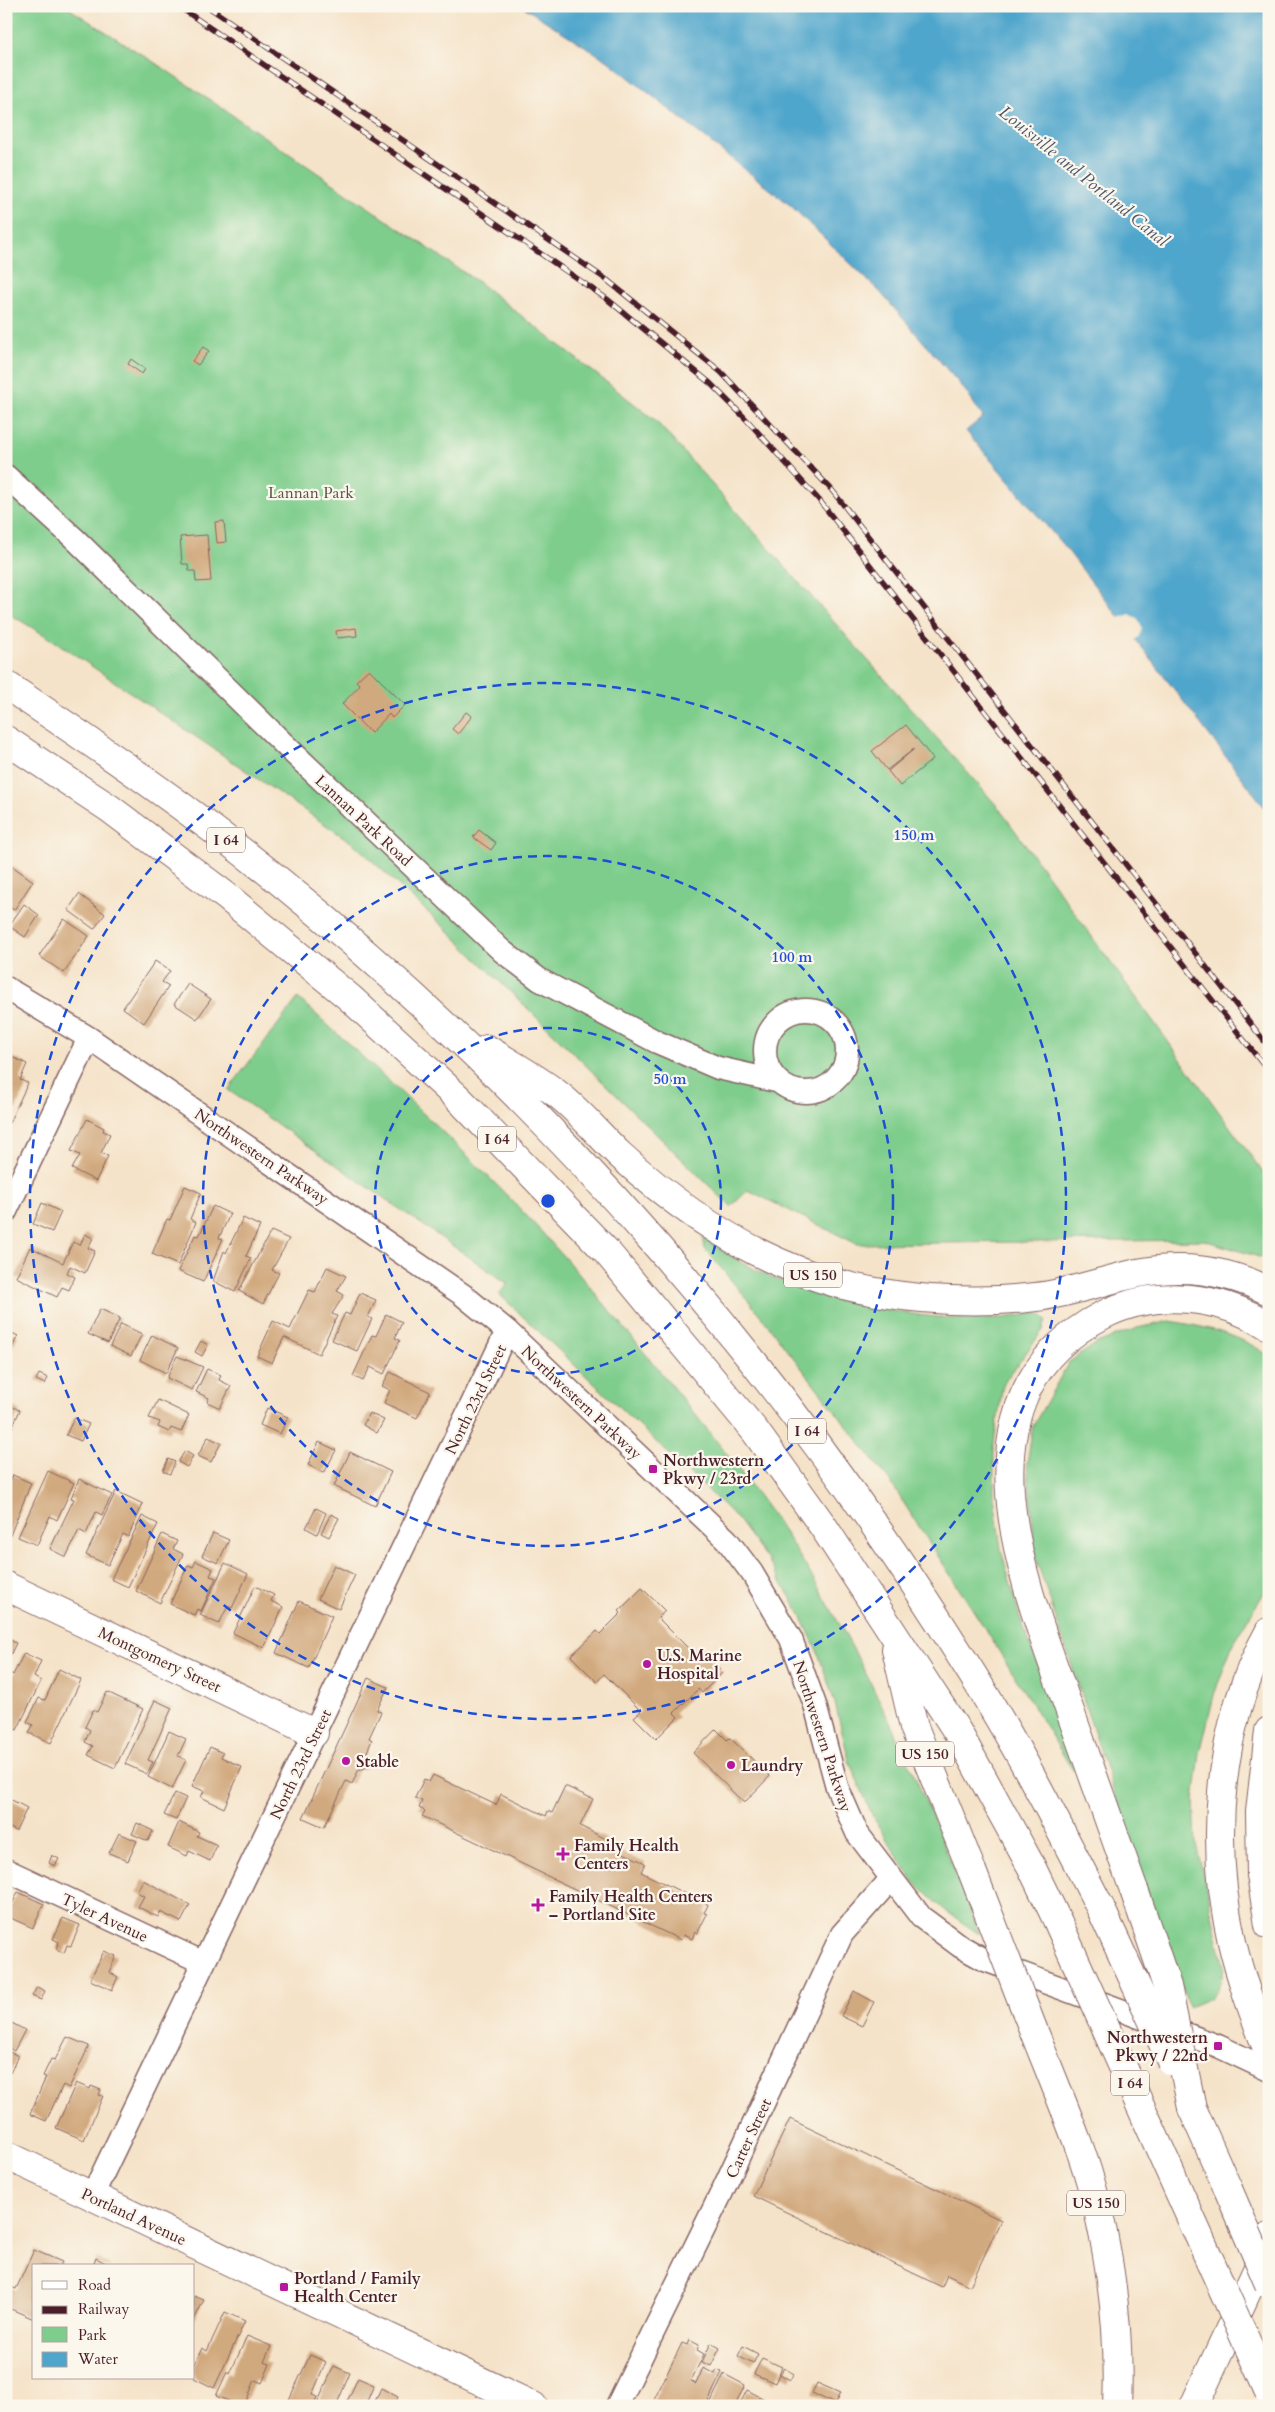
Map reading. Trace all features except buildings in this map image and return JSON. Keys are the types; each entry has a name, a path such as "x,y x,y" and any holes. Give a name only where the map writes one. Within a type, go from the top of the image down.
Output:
{"main road":[{"name":"I 64","path":"6,685 108,753 275,878 432,1013 523,1100 629,1214 720,1319 821,1448 896,1554 966,1663 1024,1763 1101,1909 1192,2108 1269,2284"},
{"name":"I 64","path":"6,740 109,808 226,896 350,998 458,1098 606,1251 708,1371 755,1431 823,1526 957,1731 1031,1866 1269,2392"},
{"name":"US 150","path":"432,1013 560,1096 620,1154 662,1191 706,1223 763,1255 816,1277 856,1288 900,1296 985,1300 1050,1295 1138,1273 1185,1268 1210,1270 1232,1275 1269,1291"},
{"path":"1192,2108 1167,1986 1023,1574 1008,1491 1011,1445 1015,1425 1035,1376 1061,1344 1082,1327 1120,1307 1155,1299 1196,1299 1238,1310 1269,1326"},
{"name":"Montgomery Street","path":"6,1586 314,1733"},
{"path":"1269,1632 1249,1674 1233,1726 1225,1769 1220,1834 1224,1895 1232,1940 1247,1996 1269,2054"},
{"name":"US 150","path":"892,1633 914,1727 1077,2142 1095,2199 1112,2287 1116,2330 1117,2406"},
{"path":"1269,1731 1260,1821 1261,1875 1269,1925"},
{"name":"Portland Avenue","path":"6,2155 534,2406"},
{"path":"1194,2406 1263,2257 1269,2237"}],"street":[{"name":"Lannan Park Road","path":"6,476 76,540 286,747 502,951 540,980 657,1042 718,1068 776,1081"},
{"name":"Northwestern Parkway","path":"6,988 89,1038 464,1295 507,1332 727,1540 752,1573 791,1638 815,1704 837,1787 857,1833 921,1917 960,1946 985,1960 1218,2046 1269,2070"},
{"path":"6,1211 89,1038"},
{"name":"North 23rd Street","path":"92,2196 507,1332"},
{"name":"Tyler Avenue","path":"6,1870 204,1963"},
{"name":"Carter Street","path":"617,2406 721,2194 842,1934 891,1879"}],"green space":[{"name":"Lannan Park","path":"6,6 65,6 160,66 478,282 655,420 998,807 1269,1181 1269,1260 1204,1240 857,1244 748,1190 731,1207 446,929 354,844 53,640 6,612"},
{"path":"298,998 441,1130 524,1213 611,1312 755,1491 814,1579 868,1677 916,1778 979,1934 946,1911 913,1881 874,1819 849,1761 835,1703 818,1653 800,1613 767,1559 735,1516 499,1294 508,1284 228,1090"},
{"path":"703,1238 742,1263 773,1278 802,1289 867,1306 934,1317 964,1319 992,1319 1037,1313 1042,1315 1046,1321 1043,1330 1003,1384 994,1443 994,1496 1001,1549 1019,1615 1076,1767 1072,1769 984,1627 889,1480 757,1311 705,1249"},
{"path":"1170,1321 1222,1332 1258,1348 1269,1356 1269,1585 1233,1643 1214,1695 1200,1753 1194,1800 1196,1844 1224,1967 1220,1984 1214,1994 1189,2007 1163,1938 1036,1559 1027,1463 1033,1426 1069,1362 1097,1343 1137,1328"}],"water":[{"name":"Louisville and Portland Canal","path":"522,6 1269,6 1269,813 1068,551 966,431 983,417 964,389 881,293 790,205 608,61"}],"pier":[{"path":"1130,614 1138,619 1142,627 1140,636 1134,641 1117,619"}],"railway":[{"path":"178,6 607,299 710,383 745,418 819,500 1269,1072"},
{"path":"207,6 607,280 721,372 831,489 1269,1047"}],"place":[{"name":"Northwestern Pkwy / 23rd","path":"653,1469"},
{"name":"U.S. Marine Hospital","path":"647,1664"},
{"name":"Stable","path":"346,1761"},
{"name":"Laundry","path":"731,1765"},
{"name":"Family Health Centers","path":"563,1854"},
{"name":"Family Health Centers – Portland Site","path":"538,1905"},
{"name":"Northwestern Pkwy / 22nd","path":"1218,2046"},
{"name":"Portland / Family Health Center","path":"284,2287"}]}
